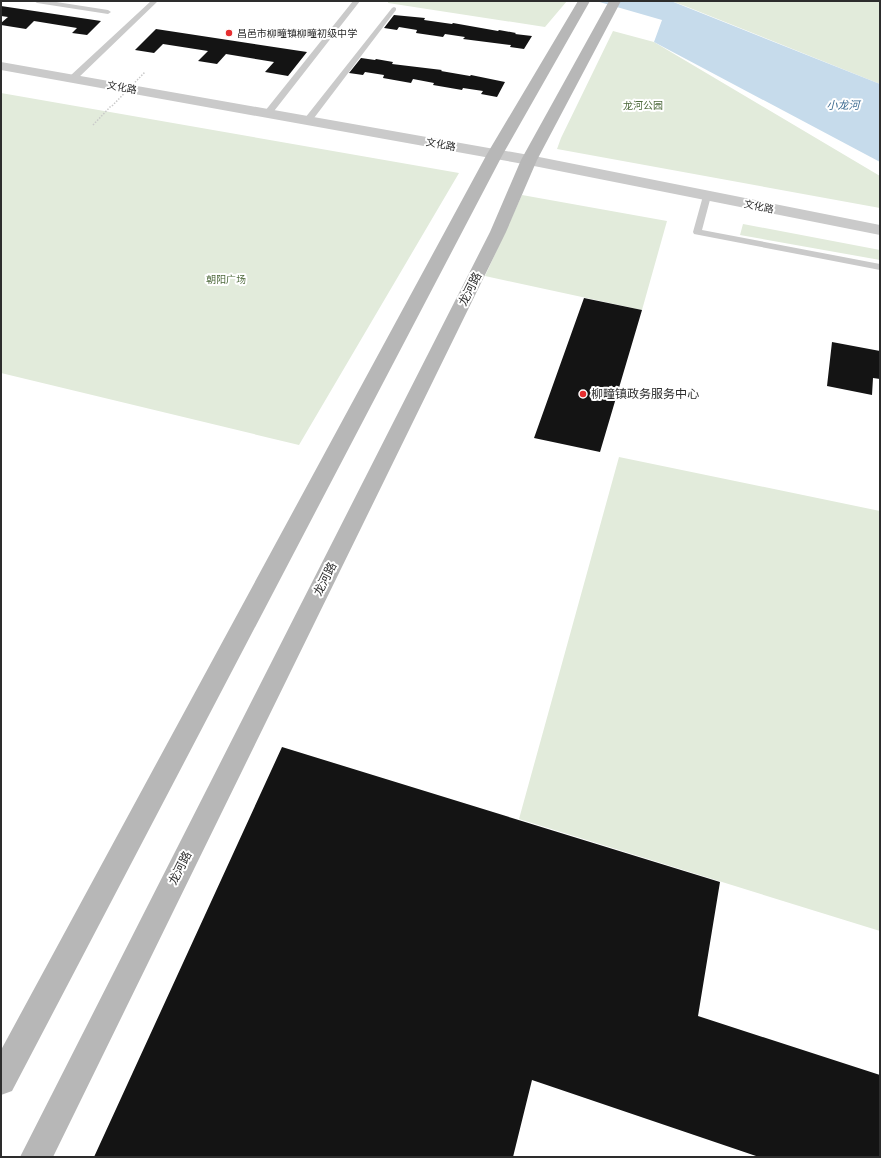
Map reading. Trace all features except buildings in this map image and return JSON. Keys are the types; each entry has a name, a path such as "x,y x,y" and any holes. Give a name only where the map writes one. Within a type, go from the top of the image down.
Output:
{"main road":[{"path":"1,1080 495,154 583,3"},
{"name":"龙河路","path":"36,1157 498,232 529,160 612,7"}],"street":[{"name":"文化路","path":"1,66 529,160 880,230"}],"lane":[{"path":"37,1 108,12"},
{"path":"72,78 155,1"},
{"path":"268,113 357,1"},
{"path":"308,120 394,9"},
{"path":"707,196 697,232 880,267"}],"path":[{"path":"93,125 145,72"}],"green space":[{"path":"388,1 567,1 545,27 388,3"},
{"path":"671,1 880,1 880,84 685,6"},
{"name":"龙河公园","path":"613,31 654,42 880,176 880,208 557,149"},
{"name":"朝阳广场","path":"1,93 459,173 299,445 1,373"},
{"path":"522,195 667,221 642,310 485,276"},
{"path":"743,224 880,250 880,260 740,235"},
{"path":"619,457 880,511 880,931 519,819"}],"water":[{"name":"小龙河","path":"596,1 671,1 880,84 880,162 654,42 662,20"}],"place":[{"name":"昌邑市柳疃镇柳疃初级中学","path":"229,33"},
{"name":"柳疃镇政务服务中心","path":"583,394"}]}
